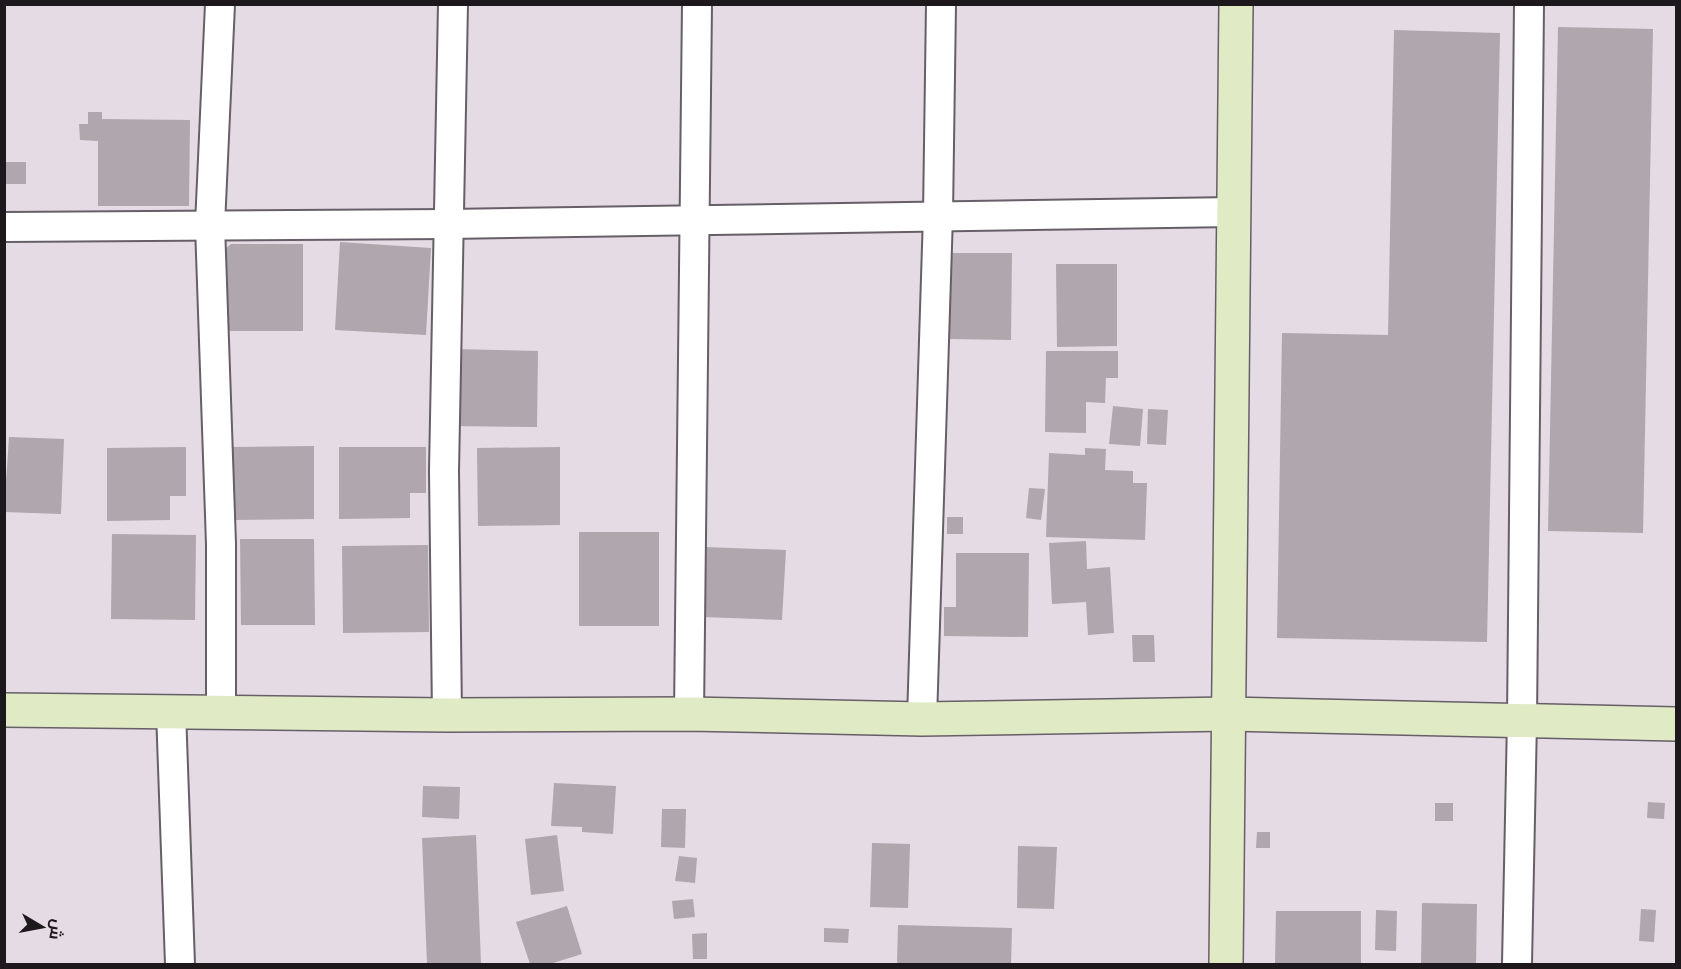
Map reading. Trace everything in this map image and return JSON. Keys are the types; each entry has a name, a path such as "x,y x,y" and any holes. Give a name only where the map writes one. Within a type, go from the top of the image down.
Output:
{"street":[{"path":"220,4 210,225 221,544 221,711"},
{"path":"447,715 444,471 453,4"},
{"path":"689,714 697,4"},
{"path":"922,718 938,216 941,4"},
{"path":"1226,964 1236,4"},
{"path":"1517,964 1522,720 1529,4"},
{"path":"4,227 449,224 1234,212"},
{"path":"4,710 447,715 689,714 922,718 1229,714 1677,724"},
{"path":"171,711 180,964"}],"building":[{"path":"1558,27 1653,29 1643,533 1548,531"},
{"path":"1394,30 1500,33 1487,642 1277,638 1282,333 1388,335"},
{"path":"88,112 102,112 102,119 190,120 189,206 98,206 98,141 80,140 79,124 88,124"},
{"path":"4,162 26,162 26,184 4,184"},
{"path":"340,242 431,248 426,335 335,330"},
{"path":"231,244 303,244 303,331 220,331 220,253"},
{"path":"950,253 1012,253 1011,340 949,339"},
{"path":"1056,264 1117,264 1117,346 1057,347"},
{"path":"452,349 538,351 537,427 451,426"},
{"path":"1046,351 1118,351 1118,378 1106,378 1105,403 1086,402 1086,433 1045,432"},
{"path":"1113,406 1143,409 1140,446 1109,444"},
{"path":"1148,409 1168,410 1166,445 1147,444"},
{"path":"9,437 64,439 61,514 4,512"},
{"path":"314,446 314,519 234,520 233,447"},
{"path":"186,447 186,496 170,496 170,520 107,521 107,448"},
{"path":"339,447 426,447 426,493 410,493 410,518 339,519"},
{"path":"560,447 560,525 478,526 477,448"},
{"path":"1085,448 1106,449 1105,470 1133,471 1133,483 1147,483 1145,540 1046,537 1049,453 1085,455"},
{"path":"1029,488 1045,489 1041,520 1026,518"},
{"path":"947,517 963,517 963,534 947,534"},
{"path":"579,532 659,532 659,626 579,626"},
{"path":"112,534 196,535 195,620 111,619"},
{"path":"240,539 314,539 315,625 241,625"},
{"path":"1086,541 1087,569 1110,567 1114,633 1088,635 1086,602 1052,604 1049,543"},
{"path":"428,545 429,632 343,633 342,546"},
{"path":"705,547 786,550 782,620 702,617"},
{"path":"956,553 1029,553 1028,637 944,636 944,607 956,607"},
{"path":"1132,635 1154,635 1155,662 1133,662"},
{"path":"554,783 616,786 613,834 582,832 582,827 551,826"},
{"path":"423,786 460,787 459,819 422,817"},
{"path":"1648,802 1665,803 1664,819 1647,818"},
{"path":"1435,803 1453,803 1453,821 1435,821"},
{"path":"662,809 686,809 685,848 661,847"},
{"path":"1257,832 1270,832 1270,848 1256,848"},
{"path":"476,835 481,964 427,964 422,838"},
{"path":"557,835 564,891 531,895 525,839"},
{"path":"872,843 910,844 908,908 870,907"},
{"path":"1018,846 1057,847 1054,909 1017,908"},
{"path":"679,856 697,858 695,883 675,881"},
{"path":"693,899 695,917 674,919 672,901"},
{"path":"1422,903 1477,904 1476,964 1421,964"},
{"path":"567,906 582,954 550,964 530,964 516,922"},
{"path":"1641,909 1656,910 1654,942 1639,941"},
{"path":"1376,910 1397,911 1396,951 1375,950"},
{"path":"1276,911 1361,911 1361,964 1275,964"},
{"path":"898,925 1012,928 1011,964 897,964"},
{"path":"824,928 849,929 848,943 824,942"},
{"path":"707,933 707,959 693,959 692,934"}]}
